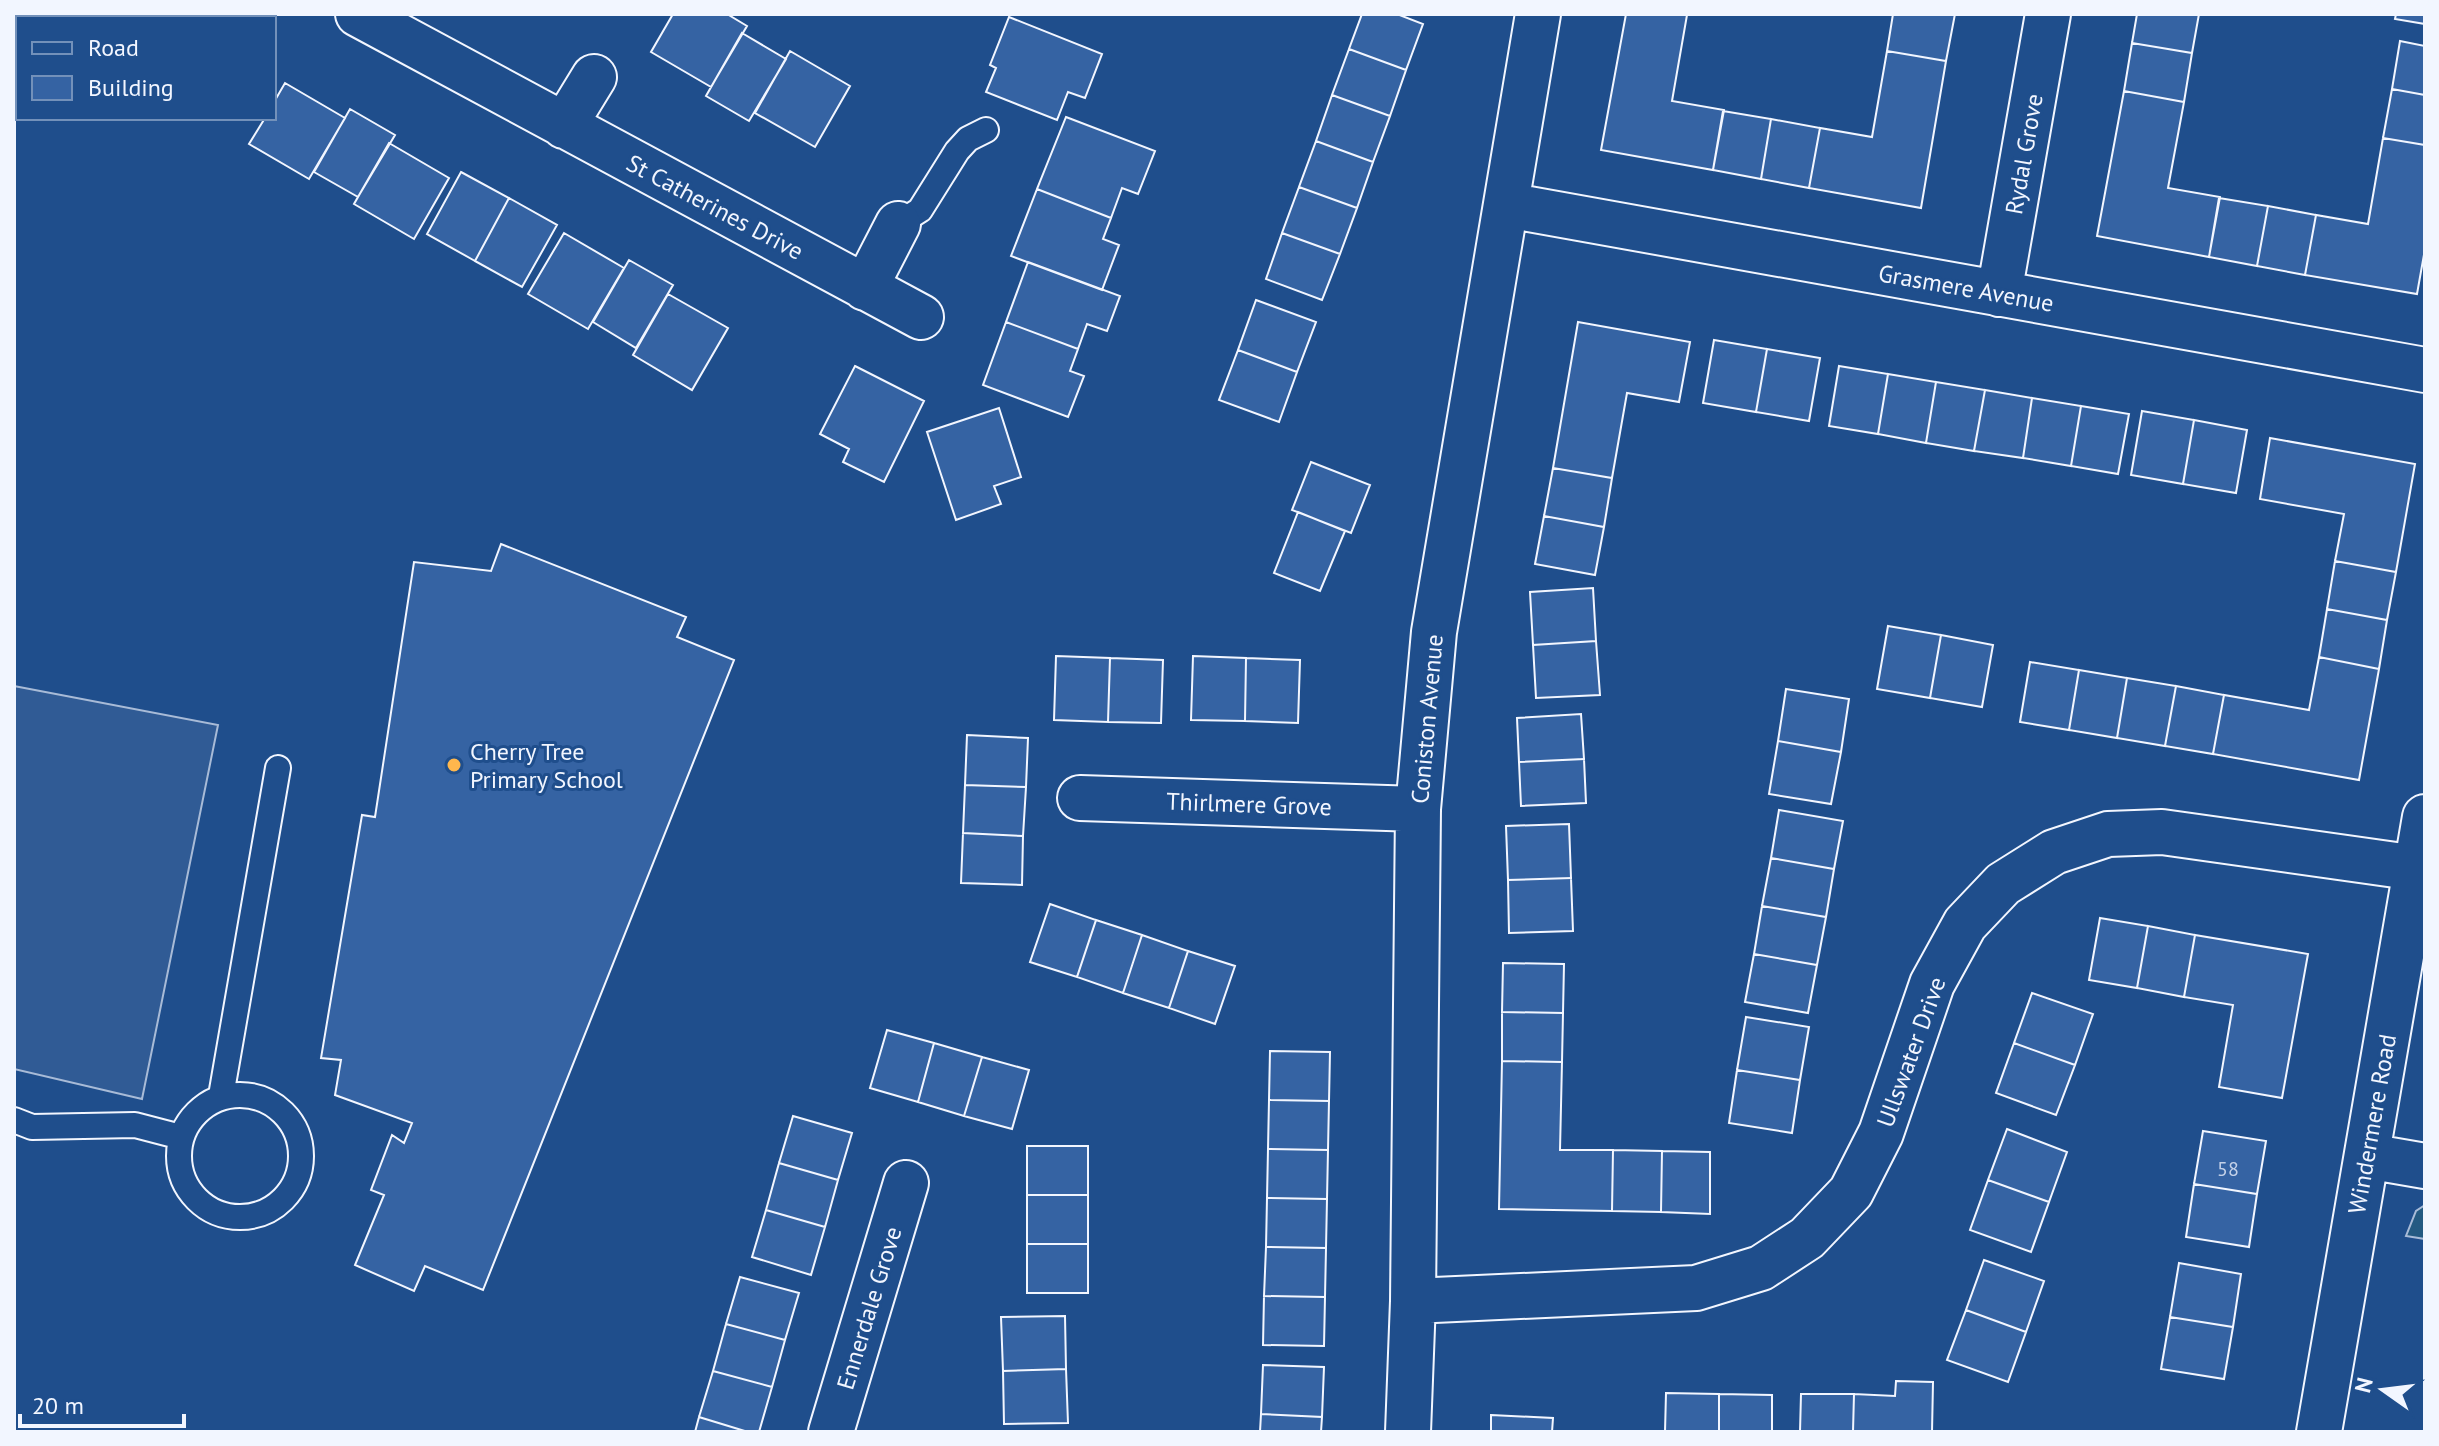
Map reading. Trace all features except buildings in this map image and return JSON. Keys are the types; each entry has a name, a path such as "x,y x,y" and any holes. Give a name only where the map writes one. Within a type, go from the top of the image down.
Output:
{"street":[{"name":"St Catherines Drive","path":"358,14 921,317"},
{"name":"Coniston Avenue","path":"1408,1432 1413,1301 1418,809 1434,632 1538,14"},
{"name":"Rydal Grove","path":"1999,294 2048,14"},
{"path":"564,126 594,77"},
{"name":"Grasmere Avenue","path":"1507,205 2425,370"},
{"path":"865,288 898,224"},
{"name":"Thirlmere Grove","path":"1080,798 1418,809"},
{"name":"Windermere Road","path":"2319,1432 2425,817"},
{"name":"Ullswater Drive","path":"1413,1301 1696,1288 1761,1268 1807,1238 1851,1192 1881,1133 1932,984 1965,924 2003,884 2054,852 2108,834 2162,832 2417,868"},
{"path":"2367,1156 2425,1166"},
{"name":"Ennerdale Grove","path":"831,1432 906,1183"}],"lane":[{"path":"898,224 920,210 962,145 986,130"},
{"path":"221,1096 278,768"},
{"path":"242,1094 261,1097 278,1107 291,1122 300,1140 301,1160 297,1179 286,1197 269,1210 250,1217 229,1217 209,1210 193,1196 182,1178 178,1158 181,1137 190,1119 221,1096 242,1094"},
{"path":"14,1120 32,1127 135,1125 181,1137"}],"shaded area":[{"path":"14,686 218,725 142,1099 14,1069"},
{"path":"2425,1205 2425,1239 2406,1236 2416,1211"}],"place":[{"name":"Cherry Tree Primary School","path":"454,765"}]}
